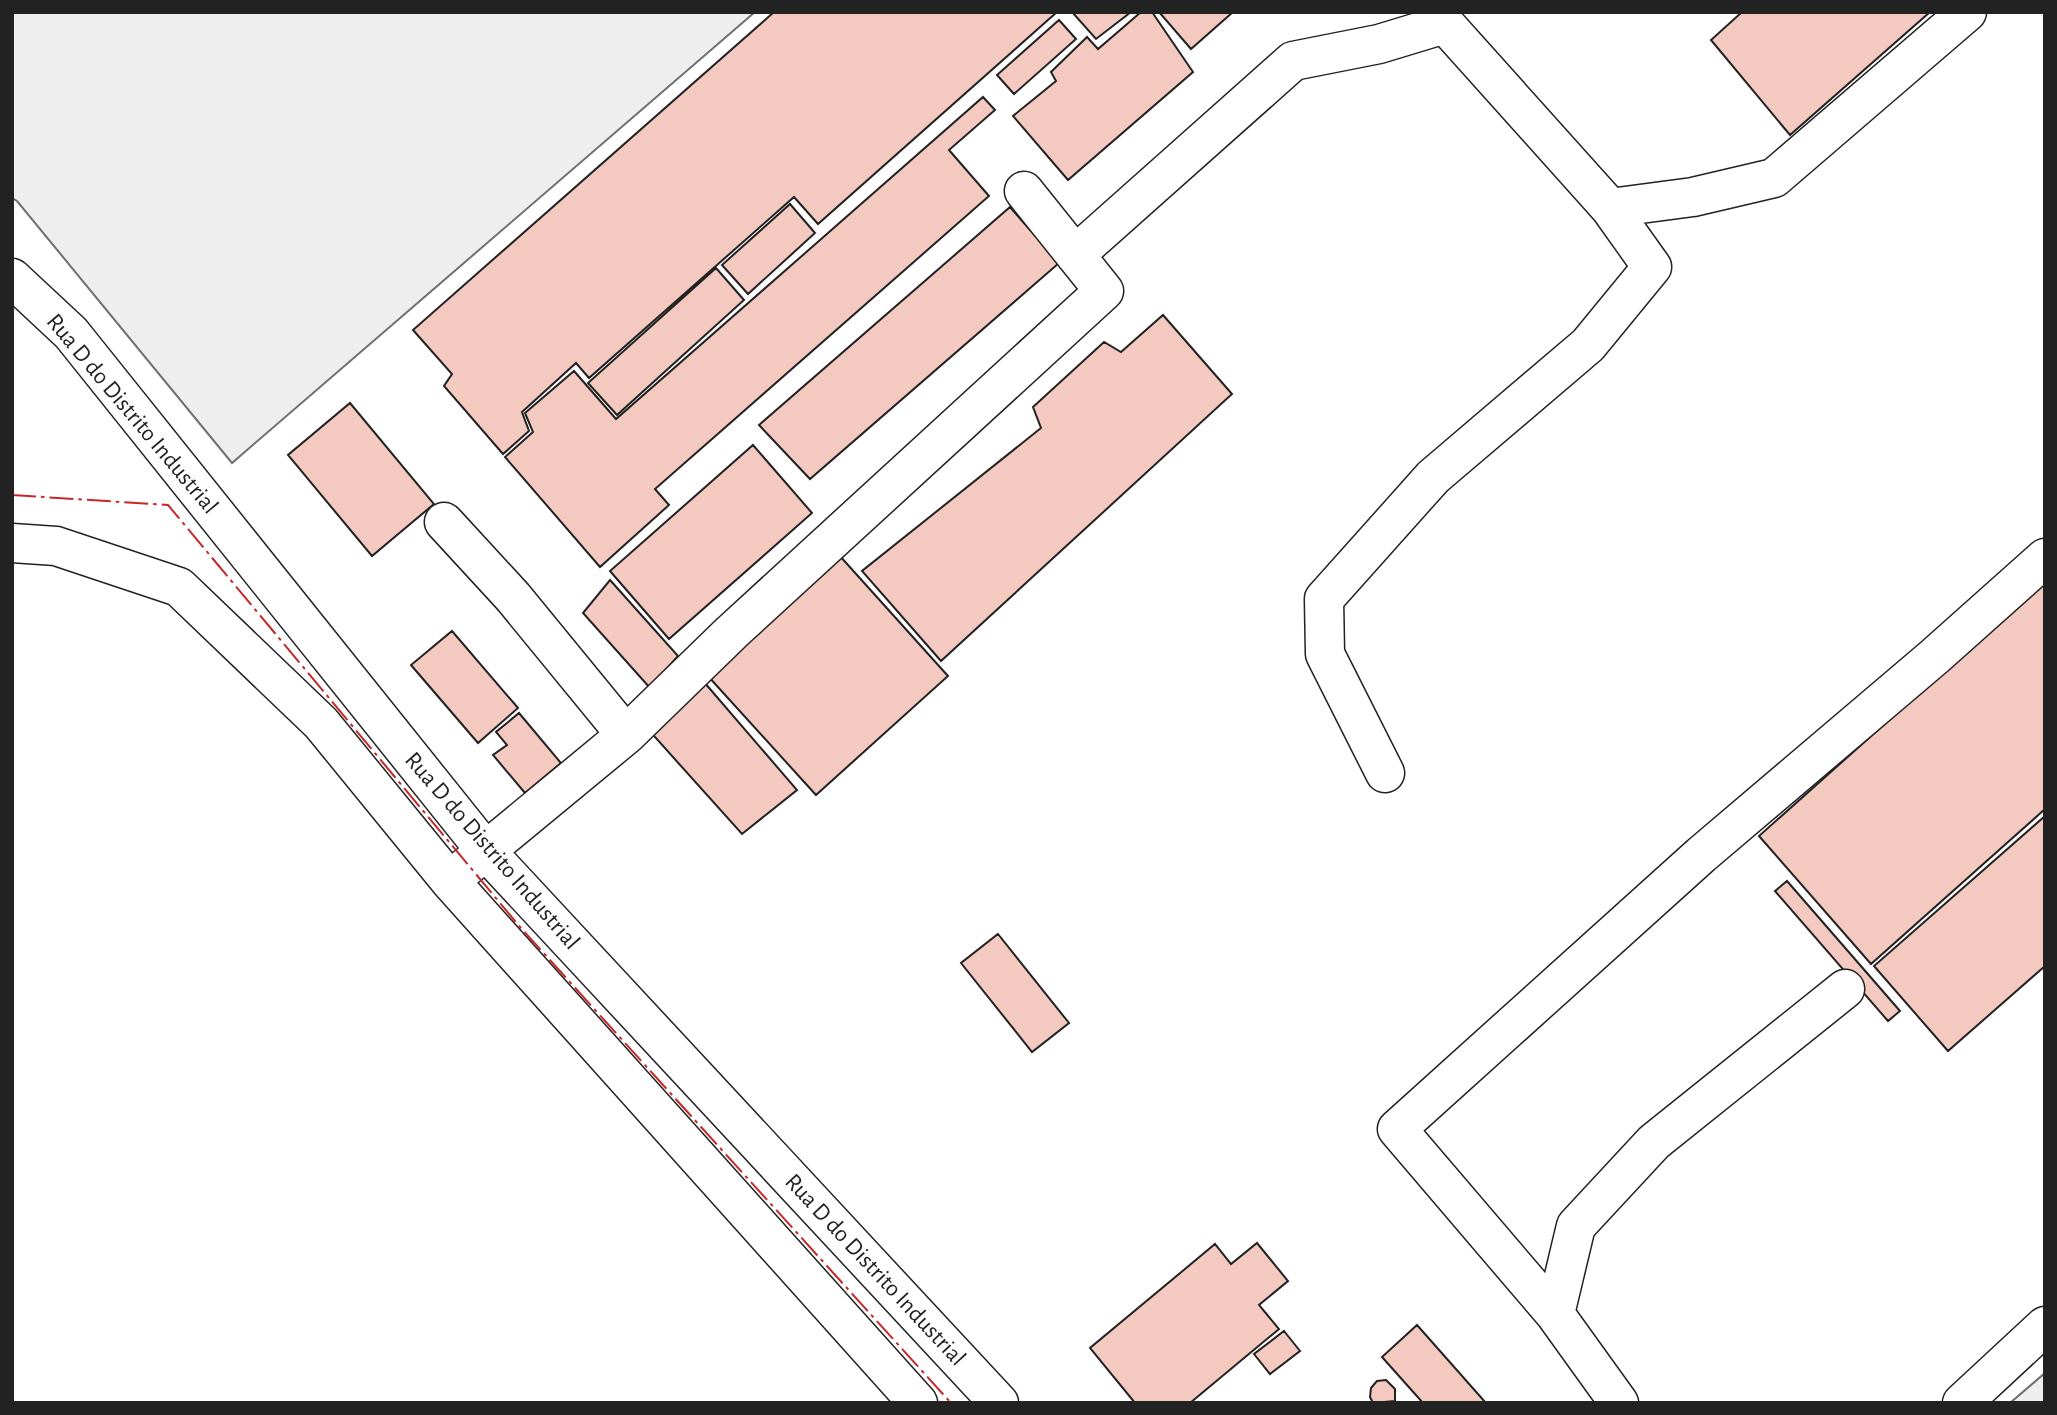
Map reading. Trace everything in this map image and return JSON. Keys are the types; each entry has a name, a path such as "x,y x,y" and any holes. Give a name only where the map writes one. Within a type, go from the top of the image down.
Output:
{"street":[{"path":"1610,208 1693,197 1774,178 1967,12"},
{"path":"1075,256 1293,61 1379,44 1445,24 1610,208 1652,267 1588,345 1433,477 1324,599 1325,654 1385,774"},
{"path":"450,881 626,735 732,632 1104,291 1024,191"},
{"name":"Rua D do Distrito Industrial","path":"12,278 71,333 485,850 999,1403"},
{"path":"444,522 513,597 626,735"},
{"name":"Rua D do Distrito Industrial","path":"12,543 56,546 179,587 321,723 450,881 918,1403"},
{"path":"1619,1403 1555,1314 1397,1129 1700,855 1934,657 2045,558"},
{"path":"1555,1314 1576,1226 1654,1142 1844,989"},
{"path":"1962,1403 2045,1326"}],"shaded area":[{"path":"12,12 755,12 232,463 12,198"},
{"path":"2045,1373 2045,1403 2010,1403"}],"building":[{"path":"774,12 1057,12 818,224 794,197 589,378 576,363 522,412 529,431 503,454 444,386 452,374 413,330"},
{"path":"1072,12 1131,12 1096,39"},
{"path":"1141,12 1152,12 1193,72 1068,180 1013,116 1056,81 1051,72 1087,37 1098,49"},
{"path":"1159,12 1233,12 1191,49"},
{"path":"1742,12 1930,12 1790,135 1711,40"},
{"path":"1059,20 1076,39 1014,94 997,75"},
{"path":"983,97 995,110 949,150 989,196 655,489 669,505 600,567 505,457 533,432 525,413 574,371 616,419"},
{"path":"790,204 815,233 748,294 722,265"},
{"path":"1010,207 1059,263 810,479 759,425"},
{"path":"716,268 744,300 617,415 588,383"},
{"path":"1163,315 1232,394 941,661 862,571 1041,428 1033,407 1104,342 1121,352"},
{"path":"350,403 434,504 372,556 288,455"},
{"path":"753,445 812,513 669,639 610,571"},
{"path":"839,555 948,676 816,795 707,675"},
{"path":"610,580 678,656 650,688 583,613"},
{"path":"2045,581 2045,809 1871,964 1759,836"},
{"path":"452,631 518,708 478,743 411,665"},
{"path":"704,682 797,790 742,834 646,727"},
{"path":"519,713 561,763 525,793 493,755 507,745 496,732"},
{"path":"2045,816 2045,966 1948,1051 1874,966"},
{"path":"1787,881 1900,1011 1888,1021 1775,891"},
{"path":"998,934 1069,1023 1032,1052 961,963"},
{"path":"1257,1243 1288,1281 1259,1305 1279,1329 1190,1403 1135,1403 1090,1348 1215,1244 1231,1264"},
{"path":"1417,1325 1486,1403 1423,1403 1382,1357"},
{"path":"1284,1331 1300,1351 1270,1374 1254,1354"},
{"path":"1386,1380 1395,1389 1395,1401 1373,1403 1370,1397 1371,1388 1377,1381"}],"power":[{"path":"12,495 168,505 520,927 951,1403"}]}
